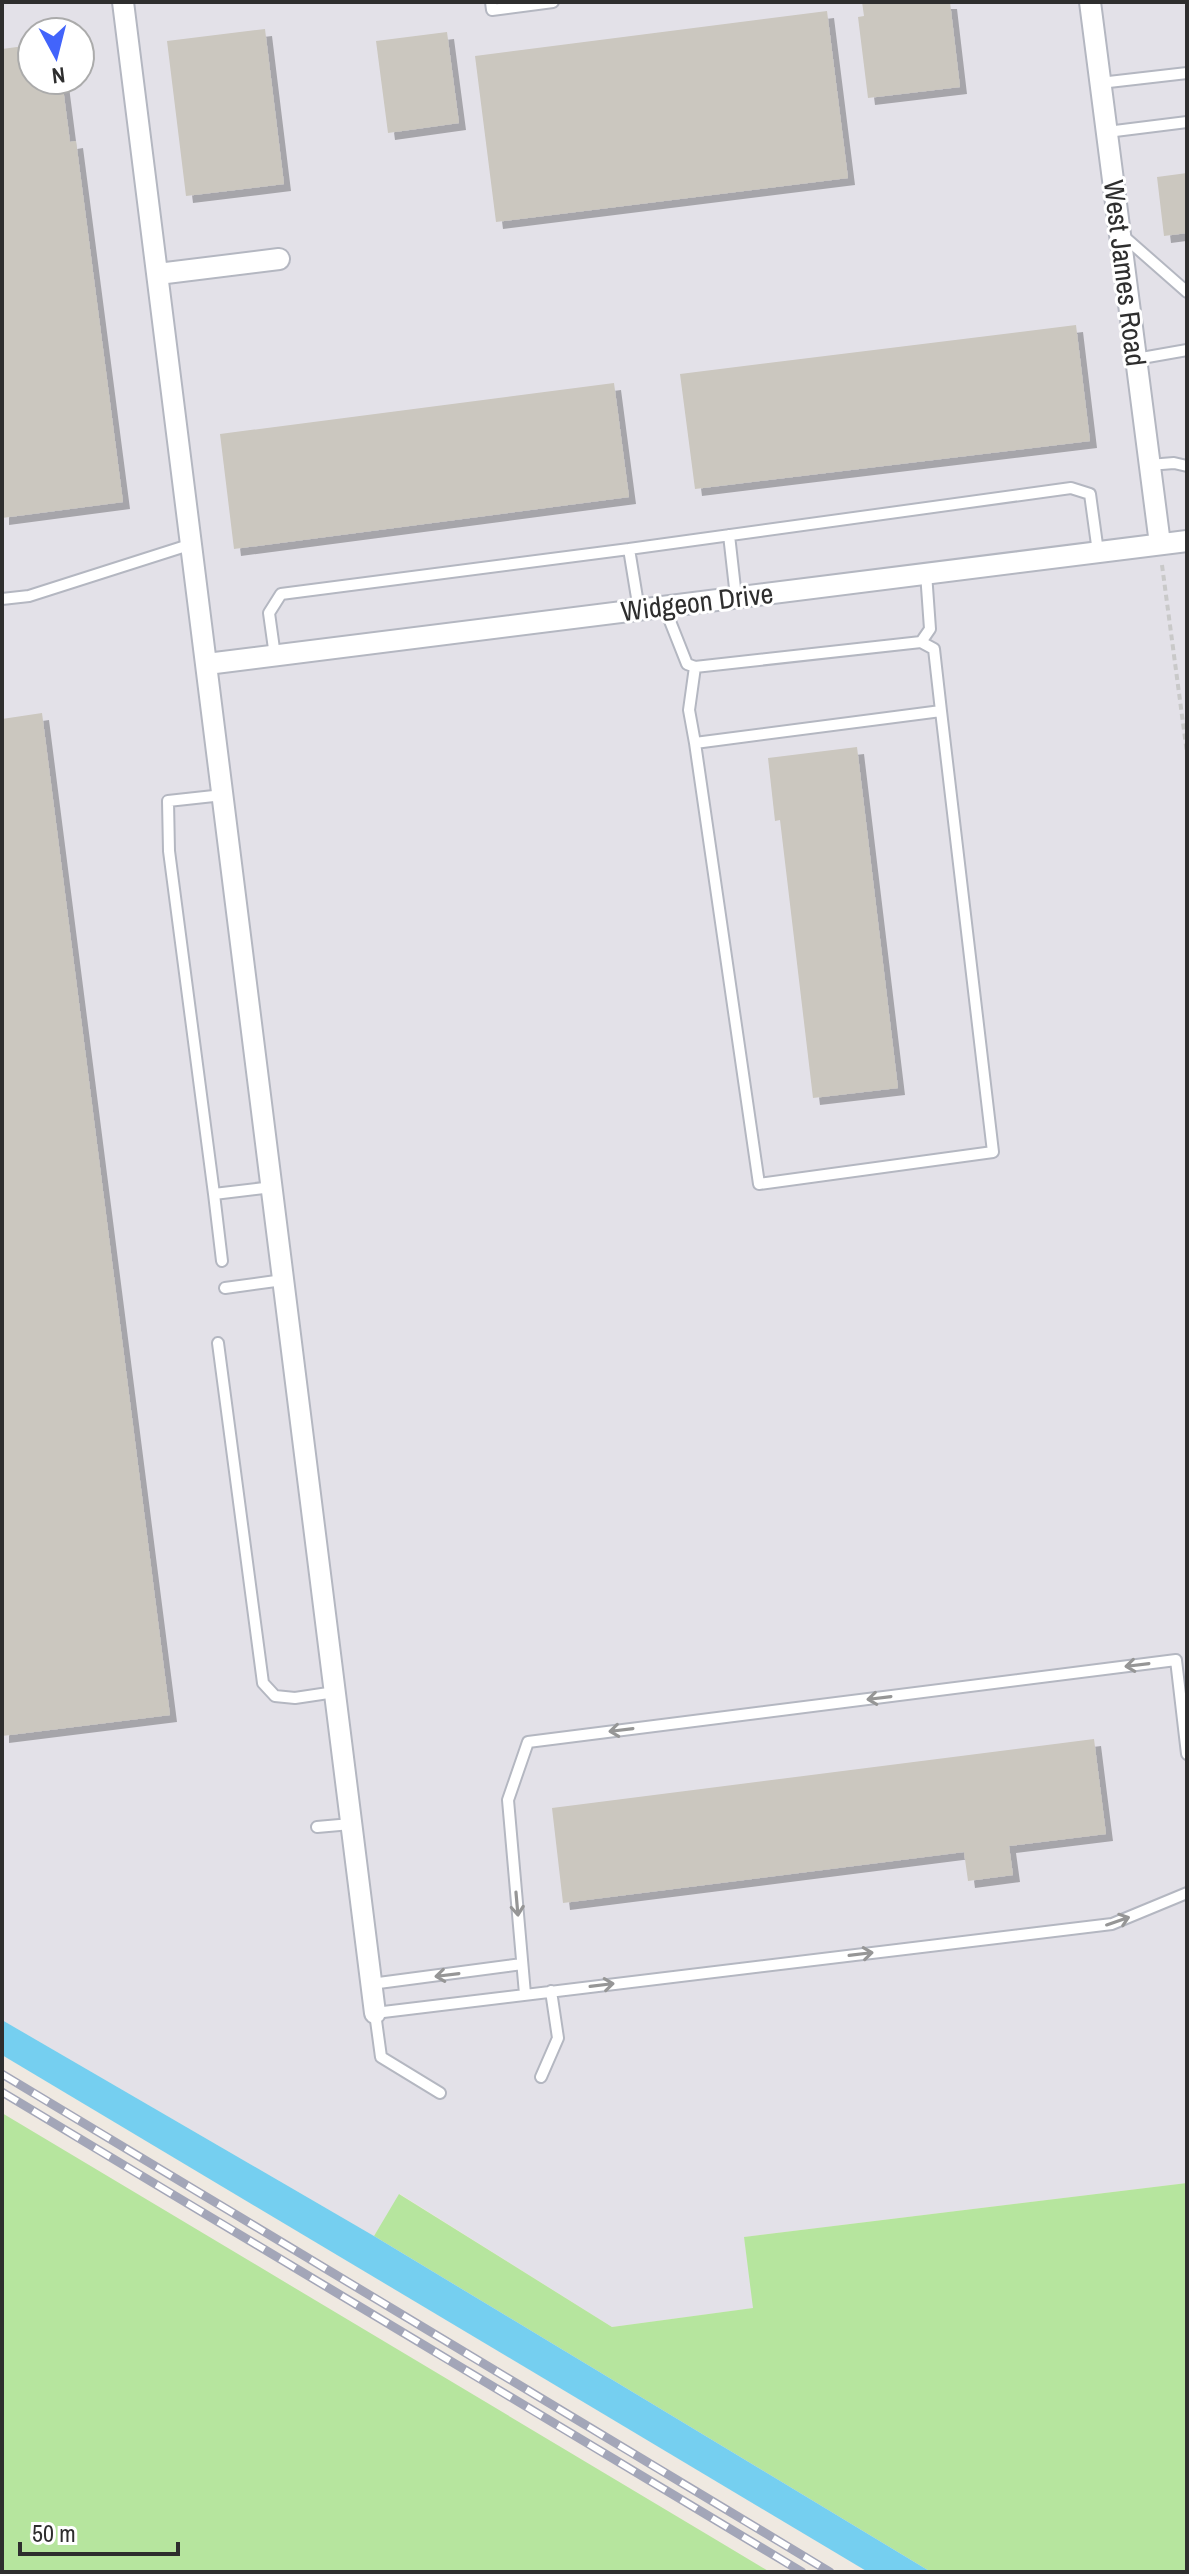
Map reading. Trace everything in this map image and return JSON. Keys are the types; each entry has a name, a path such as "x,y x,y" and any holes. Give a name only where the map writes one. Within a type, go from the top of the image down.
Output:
{"street":[{"path":"123,2 375,2013"},
{"name":"West James Road","path":"1090,2 1160,544"},
{"path":"158,274 279,259"},
{"name":"Widgeon Drive","path":"207,664 1187,541"}],"lane":[{"path":"491,2 492,10 553,2"},
{"path":"1100,83 1187,73"},
{"path":"1107,132 1187,122"},
{"path":"1120,233 1187,292"},
{"path":"1136,359 1187,350"},
{"path":"1149,465 1174,463 1187,466"},
{"path":"275,656 269,613 281,594 1071,488 1090,494 1098,552"},
{"path":"729,535 736,597"},
{"path":"2,599 29,596 192,544"},
{"path":"629,549 639,610"},
{"path":"921,642 930,629 926,573"},
{"path":"664,606 687,664 695,667 921,642 934,649 993,1152 759,1184 689,710 695,667"},
{"path":"695,743 941,711"},
{"path":"222,1261 169,851 168,801 223,795"},
{"path":"214,1194 272,1187"},
{"path":"225,1288 283,1280"},
{"path":"218,1343 263,1683 275,1696 335,1692"},
{"path":"525,1994 508,1800 528,1742 1176,1660 1187,1754"},
{"path":"317,1827 351,1824"},
{"path":"440,2093 381,2057 375,2013 1112,1924 1187,1893"},
{"path":"371,1984 522,1964"},
{"path":"541,2077 558,2038 551,1991"}],"path":[{"path":"1160,544 1187,753"}],"shaded area":[{"path":"2,2 1187,2 1187,2183 744,2237 754,2308 612,2327 400,2194 374,2236 2,2020"}],"green space":[{"path":"2,2113 770,2572 2,2572"},
{"path":"1187,2183 1187,2572 931,2572 374,2236 399,2194 612,2327 753,2308 744,2237"}],"water":[{"path":"2,2020 374,2236 931,2572 868,2572 2,2055"}],"building":[{"path":"862,2 950,2 960,87 868,98 858,17 864,16"},
{"path":"827,11 848,178 496,222 475,56"},
{"path":"265,29 284,184 186,196 167,41"},
{"path":"447,32 459,123 388,133 376,41"},
{"path":"16,47 16,96 64,96 70,142 76,141 123,502 2,518 2,49"},
{"path":"1187,173 1187,233 1164,236 1157,177"},
{"path":"1076,325 1090,441 695,489 680,374"},
{"path":"614,383 629,497 234,549 220,434"},
{"path":"42,713 170,1715 2,1736 2,719"},
{"path":"857,747 898,1088 813,1098 780,820 775,821 768,758"},
{"path":"1094,1739 1106,1834 1009,1846 1013,1875 968,1881 964,1852 563,1903 552,1808"}],"railway":[{"path":"2,2074 830,2572"},
{"path":"2,2092 802,2572"}]}
